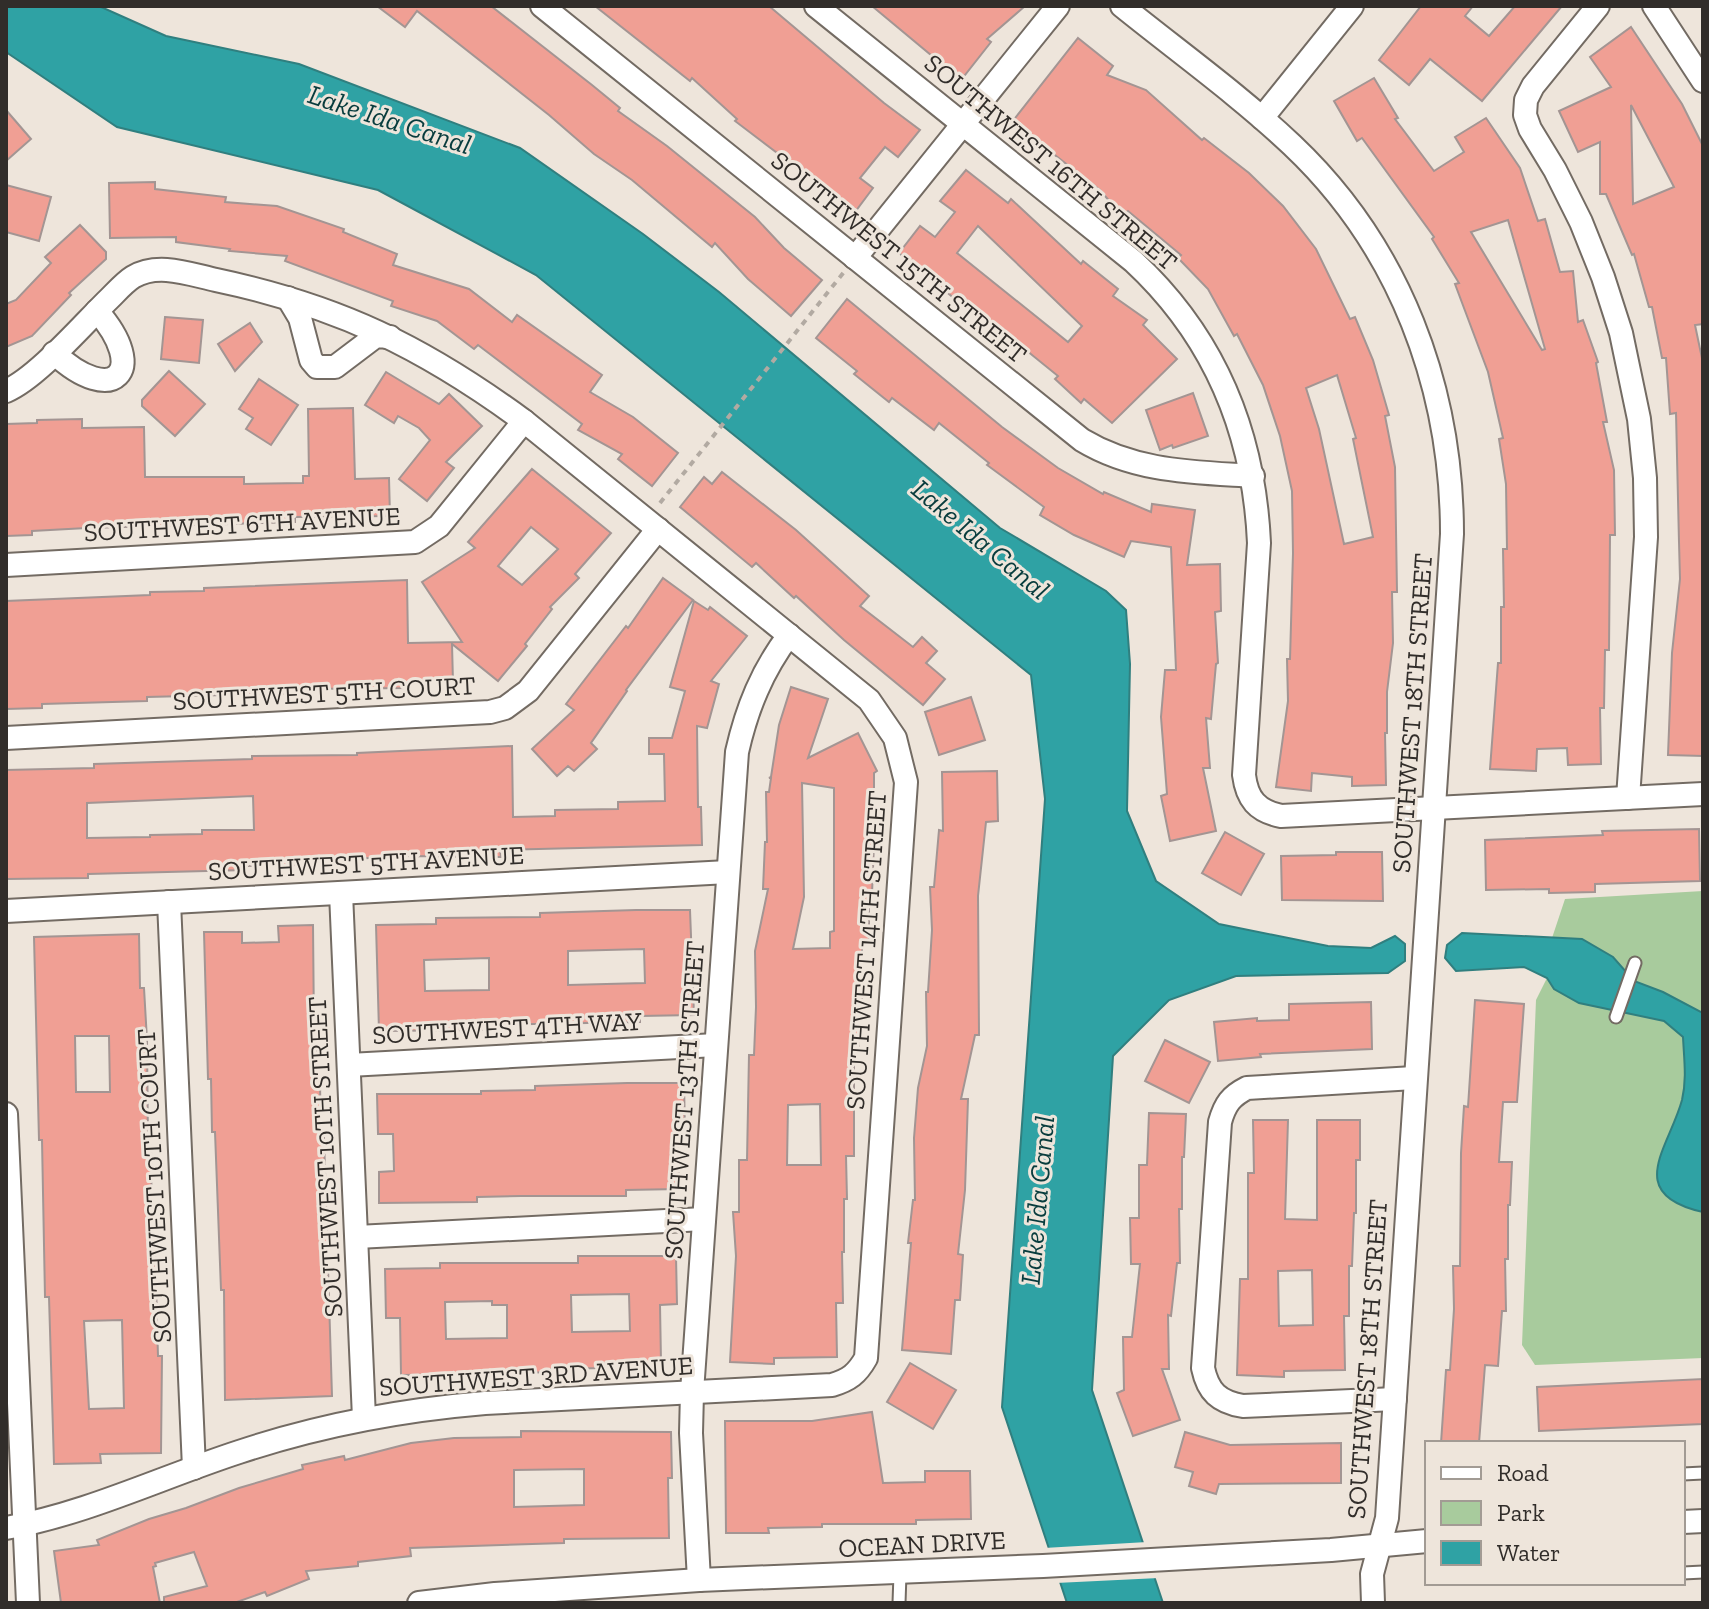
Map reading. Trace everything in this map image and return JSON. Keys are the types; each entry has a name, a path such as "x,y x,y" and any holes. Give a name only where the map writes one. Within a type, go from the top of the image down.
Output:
{"street":[{"name":"SOUTHWEST 15TH STREET","path":"542,6 1095,448 1150,468 1253,476"},
{"name":"SOUTHWEST 16TH STREET","path":"816,6 1133,261 1167,296 1196,334 1220,376 1239,421 1253,476"},
{"path":"855,258 1058,6"},
{"name":"SOUTHWEST 18TH STREET","path":"1122,6 1262,118 1293,145 1332,187 1376,247 1403,297 1435,385 1447,440 1452,534 1387,1518 1372,1574 1373,1603"},
{"path":"1262,118 1352,6"},
{"path":"1598,6 1533,86 1526,100 1525,115 1581,222 1603,277 1621,333 1637,405 1645,478 1646,537 1628,798"},
{"path":"1654,6 1703,81"},
{"name":"SOUTHWEST 14TH STREET","path":"6,391 29,377 131,279 144,272 158,269 265,290 321,308 390,337 477,387 524,421 879,711 901,752 906,782 866,1358 859,1371 846,1380"},
{"path":"288,298 300,318 311,360 317,367 335,367 357,352 367,340 376,336 390,337"},
{"path":"54,353 84,376 98,381 119,374 123,370 122,351 107,322 97,311"},
{"name":"SOUTHWEST 6TH AVENUE","path":"6,565 415,542 439,526 524,421"},
{"path":"1253,476 1259,543 1244,775 1246,790 1253,804 1266,813 1281,816 1703,794"},
{"name":"SOUTHWEST 5TH COURT","path":"6,738 490,712 505,708 528,691 652,525"},
{"name":"SOUTHWEST 13TH STREET","path":"699,1580 691,1433 692,1392 737,752 757,686 773,655 789,635"},
{"name":"SOUTHWEST 5TH AVENUE","path":"6,911 728,872"},
{"name":"SOUTHWEST 10TH STREET","path":"341,893 364,1418"},
{"name":"SOUTHWEST 10TH COURT","path":"169,902 194,1468"},
{"name":"SOUTHWEST 4TH WAY","path":"349,1065 716,1045"},
{"path":"1395,1399 1243,1406 1215,1396 1206,1383 1203,1368 1220,1122 1224,1106 1234,1095 1247,1088 1414,1078"},
{"path":"6,1114 15,1526 28,1603"},
{"path":"357,1237 704,1219"},
{"name":"SOUTHWEST 3RD AVENUE","path":"15,1526 77,1510 299,1433 364,1418 485,1403 832,1385 846,1380"},
{"name":"OCEAN DRIVE","path":"419,1603 699,1580 900,1574 1425,1541"}],"lane":[{"path":"1616,1017 1635,963"},
{"path":"899,1603 900,1574"}],"path":[{"path":"652,525 719,431 855,258"}],"green space":[{"path":"1703,891 1703,1358 1535,1365 1522,1345 1536,1000 1547,978 1523,967 1456,971 1445,958 1447,945 1462,933 1552,938 1565,899"}],"water":[{"name":"Lake Ida Canal","path":"6,6 99,6 166,36 299,64 520,148 643,234 719,292 1000,528 1106,591 1126,610 1130,664 1127,811 1156,881 1219,924 1328,946 1371,948 1395,936 1405,944 1405,961 1388,973 1236,976 1169,1000 1113,1056 1092,1390 1163,1603 1067,1603 1002,1407 1045,799 1031,675 536,275 378,190 117,127 6,52"},
{"path":"1462,933 1582,939 1613,957 1634,981 1703,1013 1703,1212 1679,1204 1664,1194 1658,1181 1662,1152 1684,1092 1683,1037 1664,1021 1579,1003 1554,989 1547,978 1524,967 1456,971 1445,958 1447,945"}],"pier":[{"path":"1147,1542 1159,1578 1056,1583 1044,1548"}],"building":[{"path":"377,6 491,6 620,108 618,111 755,217 784,248 822,280 791,316 748,279 715,243 712,247 417,11 405,27"},
{"path":"595,6 769,6 920,130 898,157 885,147 860,178 873,188 855,212 735,121 737,119 692,78 690,81"},
{"path":"872,6 1025,6 987,39 991,42 961,80"},
{"path":"1421,6 1473,6 1465,16 1489,36 1515,6 1562,6 1482,101 1430,59 1409,85 1379,60"},
{"path":"1631,27 1682,104 1703,146 1703,324 1695,325 1703,363 1703,756 1668,755 1672,653 1680,579 1676,413 1670,414 1666,358 1662,358 1652,307 1649,307 1634,254 1606,194 1600,194 1600,142 1578,152 1559,111 1611,87 1590,57","holes":["1631,105 1674,187 1633,204"]},
{"path":"1078,38 1113,66 1107,75 1146,90 1202,140 1204,138 1249,173 1283,206 1316,249 1350,319 1355,317 1373,360 1389,415 1385,416 1395,467 1397,592 1392,592 1393,643 1385,733 1386,785 1352,786 1352,777 1312,773 1311,791 1276,787 1288,701 1292,491 1280,436 1263,385 1237,334 1234,336 1208,289 1178,258 1181,255 1128,211 1122,216 1100,190 1012,122","holes":["1337,375 1356,438 1353,439 1373,537 1344,544 1319,429 1306,388"]},
{"path":"1374,78 1398,118 1395,119 1434,171 1464,152 1455,137 1486,118 1520,168 1538,221 1545,219 1560,272 1573,271 1578,322 1583,320 1598,362 1607,422 1603,422 1614,470 1615,535 1610,535 1609,650 1605,650 1604,708 1600,708 1601,764 1568,765 1567,748 1537,749 1536,771 1490,769 1498,663 1501,663 1503,549 1507,549 1506,484 1499,439 1503,438 1488,372 1455,284 1459,283 1432,239 1434,237 1362,138 1357,141 1334,101","holes":["1508,220 1545,349 1542,350 1471,232"]},
{"path":"6,110 31,139 6,161"},
{"path":"966,170 1008,203 1011,199 1081,264 1083,261 1118,289 1113,296 1147,320 1143,325 1177,359 1112,423 1084,399 1081,403 1055,379 1058,376 969,304 966,308 899,253 920,226 935,237 955,212 940,201","holes":["978,226 1082,326 1068,342 957,253"]},
{"path":"155,182 155,189 226,197 225,202 277,206 344,229 343,232 397,254 393,265 469,289 512,322 517,315 602,375 590,392 633,417 678,453 652,486 618,459 622,454 578,430 582,424 478,345 474,349 437,321 391,306 393,301 285,261 287,256 176,242 176,237 110,238 109,183"},
{"path":"6,185 51,197 39,241 6,232"},
{"path":"80,225 106,252 106,259 69,293 71,295 32,336 6,347 6,304 16,300 51,263 45,257"},
{"path":"847,299 1002,427 1058,468 1103,494 1151,512 1152,504 1195,510 1187,565 1220,564 1221,611 1215,612 1218,663 1211,719 1206,718 1210,768 1203,768 1216,831 1170,841 1161,796 1167,794 1161,717 1165,670 1176,670 1171,547 1131,541 1124,557 1074,535 1040,515 1044,507 987,465 989,463 939,423 934,430 892,398 889,402 816,338"},
{"path":"165,317 203,320 199,363 161,359"},
{"path":"250,323 262,342 235,371 218,344"},
{"path":"169,371 205,404 175,436 142,406 142,400"},
{"path":"386,372 439,404 449,394 482,426 446,462 454,468 427,501 399,479 430,440 419,428 398,416 394,423 365,405"},
{"path":"259,379 298,405 271,445 246,429 253,418 239,409"},
{"path":"1193,393 1208,436 1160,450 1146,410"},
{"path":"353,408 355,479 389,478 390,516 295,517 295,522 87,528 32,531 32,535 6,536 6,424 82,419 82,428 144,427 145,477 244,477 244,484 303,483 303,476 309,476 308,409"},
{"path":"532,469 611,533 575,574 579,578 550,607 552,609 525,644 527,646 498,681 452,644 453,682 410,682 410,688 304,689 304,693 147,697 147,701 42,704 42,708 6,709 6,601 150,595 150,592 204,591 204,588 407,580 408,643 462,642 422,582 475,548 468,542","holes":["531,527 558,549 522,585 498,566"]},
{"path":"722,472 796,530 869,596 860,606 913,647 922,637 937,651 926,663 945,679 923,705 756,563 752,567 680,507 704,477 712,484"},
{"path":"663,578 693,600 591,743 597,749 574,771 568,766 557,776 532,749 574,710 566,704 626,626 628,628"},
{"path":"694,601 708,610 710,607 747,636 711,681 719,684 707,728 697,726 698,807 701,807 702,845 500,850 501,857 405,856 246,866 246,870 6,879 6,770 512,746 513,817 555,816 555,810 618,809 618,802 665,801 664,754 649,754 649,738 672,738 685,691 670,687","holes":["253,796 254,830 202,830 202,834 87,838 87,803"]},
{"path":"791,687 828,699 808,758 858,733 877,771 874,773 869,945 862,945 862,999 858,999 859,1051 854,1051 854,1156 846,1156 843,1303 836,1303 837,1357 774,1358 774,1364 730,1362 736,1256 733,1212 739,1212 739,1160 747,1160 749,1055 754,1055 756,1007 755,951 768,889 763,889 767,842 766,792 769,792 779,725","holes":["802,783 834,788 834,931 830,932 830,948 793,949 804,897","820,1104 821,1165 787,1165 788,1105"]},
{"path":"971,697 985,740 939,755 925,712"},
{"path":"997,771 998,821 986,822 978,896 979,1035 975,1035 961,1099 968,1099 965,1190 958,1254 963,1255 960,1300 955,1300 951,1354 902,1350 911,1243 908,1243 915,1200 914,1138 918,1088 927,1046 926,992 932,930 930,887 934,887 939,830 943,831 942,772"},
{"path":"1699,829 1700,881 1595,884 1595,892 1486,890 1485,840 1603,835 1602,831"},
{"path":"1225,832 1264,854 1241,895 1202,873"},
{"path":"1336,852 1382,852 1383,901 1282,900 1281,856 1336,855"},
{"path":"690,910 694,1015 640,1016 640,1022 482,1025 482,1030 379,1031 376,925 436,924 436,918 540,917 540,913","holes":["644,949 645,983 568,985 568,951","489,958 489,990 425,991 424,960"]},
{"path":"313,925 314,1031 317,1084 320,1084 321,1138 324,1138 332,1396 225,1400 224,1290 221,1290 211,1079 208,1079 204,932 242,932 242,943 279,942 278,926"},
{"path":"139,934 140,988 144,988 147,1040 152,1248 155,1248 158,1356 162,1356 161,1453 100,1454 101,1463 54,1464 49,1297 45,1297 42,1140 39,1140 34,937","holes":["75,1036 109,1036 110,1092 76,1092","122,1320 124,1408 89,1409 84,1321"]},
{"path":"1475,1000 1524,1004 1517,1102 1503,1102 1499,1162 1512,1162 1508,1259 1505,1259 1506,1311 1502,1311 1498,1366 1485,1365 1479,1441 1441,1441 1446,1370 1450,1370 1453,1266 1460,1266 1461,1153 1464,1106 1468,1107"},
{"path":"1371,1002 1372,1049 1260,1054 1261,1057 1218,1061 1214,1022 1257,1018 1257,1021 1289,1020 1289,1004"},
{"path":"1165,1040 1210,1062 1189,1103 1145,1081"},
{"path":"684,1083 685,1132 678,1132 679,1189 626,1190 626,1196 477,1197 477,1202 379,1203 379,1172 394,1171 393,1134 378,1134 377,1094 481,1094 481,1091 535,1090 535,1086"},
{"path":"1149,1113 1186,1114 1182,1209 1179,1209 1180,1263 1177,1263 1171,1316 1168,1315 1169,1369 1162,1369 1180,1420 1133,1436 1117,1393 1124,1390 1123,1337 1132,1337 1140,1264 1131,1264 1130,1218 1139,1218 1139,1165 1147,1165"},
{"path":"1253,1120 1288,1120 1285,1219 1317,1220 1317,1120 1360,1120 1360,1160 1356,1160 1356,1213 1352,1266 1349,1266 1349,1316 1344,1316 1345,1370 1284,1371 1284,1377 1237,1375 1240,1279 1248,1279 1248,1173 1254,1173","holes":["1312,1270 1313,1325 1279,1326 1278,1271"]},
{"path":"578,1256 676,1256 677,1304 660,1305 661,1362 604,1363 604,1368 551,1369 551,1372 401,1375 400,1318 386,1318 385,1269 440,1268 440,1263 578,1263","holes":["629,1294 630,1331 572,1332 571,1295","492,1301 492,1305 507,1305 507,1338 446,1339 445,1302"]},
{"path":"910,1363 956,1390 933,1429 887,1402"},
{"path":"1703,1379 1703,1424 1539,1431 1537,1387"},
{"path":"872,1412 883,1483 925,1482 925,1471 970,1471 971,1519 916,1520 916,1524 822,1524 822,1527 768,1528 769,1533 726,1533 725,1421 812,1421"},
{"path":"521,1431 671,1432 669,1538 564,1539 564,1543 410,1548 411,1556 358,1562 358,1566 306,1571 309,1579 267,1596 265,1592 234,1603 164,1603 164,1597 207,1586 194,1552 155,1563 153,1567 160,1603 61,1603 54,1551 99,1545 97,1540 149,1519 303,1469 302,1465 344,1456 345,1460 411,1443 454,1438 521,1437","holes":["584,1469 584,1505 514,1507 514,1470"]},
{"path":"1185,1432 1230,1445 1341,1443 1341,1483 1219,1484 1216,1494 1189,1486 1193,1472 1175,1467"}]}
